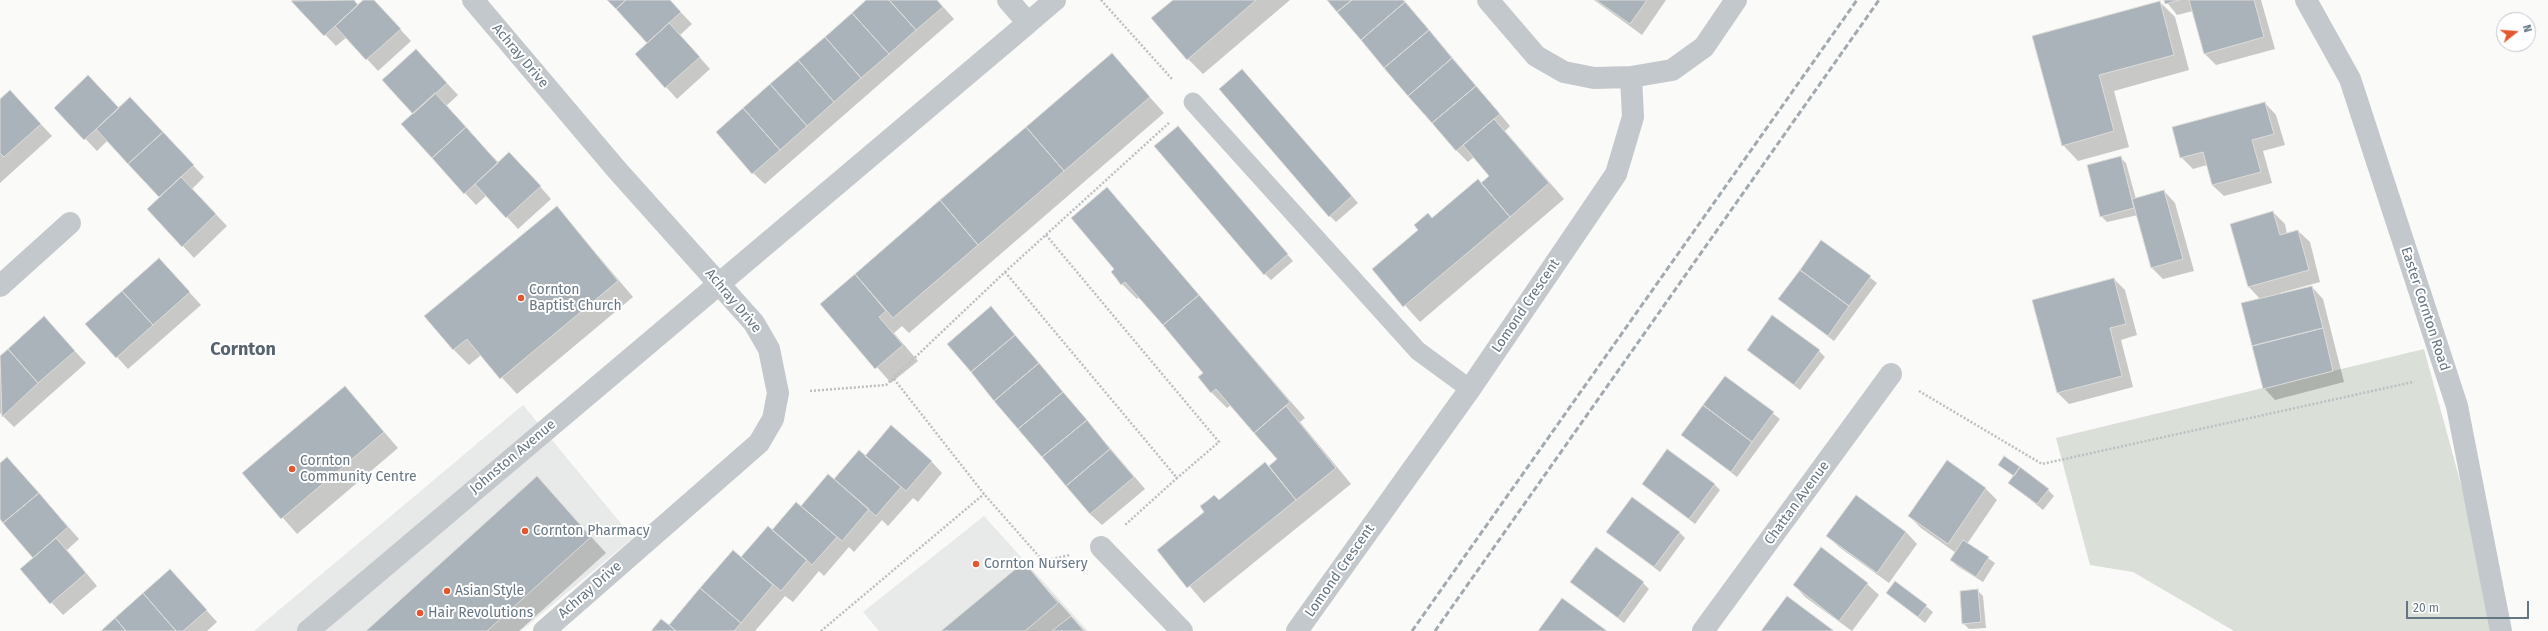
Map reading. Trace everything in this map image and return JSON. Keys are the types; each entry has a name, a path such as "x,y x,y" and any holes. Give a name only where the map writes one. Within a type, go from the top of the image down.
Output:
{"street":[{"name":"Achray Drive","path":"473,0 617,170 754,323 769,349 778,393 774,419 759,443 544,631"},
{"path":"1008,0 1028,23"},
{"name":"Johnston Avenue","path":"308,631 1055,0"},
{"path":"1488,0 1536,56 1564,72 1594,78 1631,77 1672,70 1704,47 1736,0"},
{"name":"Easter Cornton Road","path":"2306,0 2350,79 2457,406 2500,631"},
{"name":"Lomond Crescent","path":"1297,631 1470,389 1616,174 1633,117 1631,77"},
{"path":"0,286 70,223"},
{"name":"Chattan Avenue","path":"1703,631 1891,374"},
{"path":"1101,547 1182,631"}],"lane":[{"path":"1193,102 1418,351 1470,389"}],"path":[{"path":"778,393 886,386 1006,272 1193,102 1101,0"},
{"path":"894,379 984,494 1044,561 1101,547 1219,442 1046,236"},
{"path":"1006,272 1177,478"},
{"path":"1891,374 2042,464 2446,375"},
{"path":"821,631 984,494"}],"shaded area":[{"path":"2424,349 2501,631 2234,631 2133,572 2090,565 2056,438"},
{"path":"523,405 633,538 521,631 254,631"},
{"name":"Cornton Nursery","path":"984,516 1088,631 879,631 863,612"}],"building":[{"path":"354,0 358,5 324,36 291,1"},
{"path":"363,0 374,0 401,29 366,60 335,26"},
{"path":"607,0 626,0 616,9"},
{"path":"626,0 670,0 681,12 647,43 616,9"},
{"path":"866,0 889,0 916,30 889,54 852,13"},
{"path":"889,0 937,0 943,7 916,30"},
{"path":"1173,0 1256,0 1187,60 1151,18"},
{"path":"1327,0 1352,0 1337,12"},
{"path":"1352,0 1403,0 1405,2 1361,40 1337,12"},
{"path":"1596,0 1647,0 1630,24"},
{"path":"2164,0 2180,0 2165,4"},
{"path":"2189,0 2254,0 2264,37 2204,54"},
{"path":"2160,1 2174,55 2099,75 2114,131 2062,146 2032,36"},
{"path":"1405,2 1429,30 1384,68 1361,40"},
{"path":"852,13 889,54 861,78 825,37"},
{"path":"669,23 700,57 665,88 635,54"},
{"path":"1429,30 1452,58 1408,96 1384,68"},
{"path":"825,37 861,78 834,102 798,60"},
{"path":"416,49 447,83 413,114 382,80"},
{"path":"1112,53 1150,97 1064,171 1026,127"},
{"path":"1452,58 1476,86 1432,123 1408,96"},
{"path":"798,60 834,102 807,126 770,84"},
{"path":"1242,69 1352,196 1329,217 1219,89"},
{"path":"88,75 119,108 84,140 54,108"},
{"path":"770,84 807,126 780,150 743,108"},
{"path":"1476,86 1500,114 1456,151 1432,123"},
{"path":"10,90 41,124 4,157 0,153 0,99"},
{"path":"435,93 466,127 432,158 401,124"},
{"path":"130,97 163,132 128,164 96,129"},
{"path":"2265,102 2274,134 2252,140 2261,172 2212,185 2203,152 2180,158 2172,127"},
{"path":"743,108 780,150 752,174 716,132"},
{"path":"1494,119 1549,183 1510,217 1481,183 1489,176 1463,145"},
{"path":"1178,126 1288,254 1264,275 1154,146"},
{"path":"466,127 498,163 464,194 432,158"},
{"path":"1026,127 1064,171 978,245 940,200"},
{"path":"163,132 194,165 159,197 128,164"},
{"path":"509,152 541,186 506,218 475,184"},
{"path":"2121,156 2134,208 2100,217 2087,165"},
{"path":"181,177 216,214 182,247 147,209"},
{"path":"1478,179 1510,217 1403,307 1372,269 1418,230 1414,225 1428,213 1432,218"},
{"path":"1107,187 1199,295 1163,325 1125,282 1121,285 1111,272 1114,269 1071,218"},
{"path":"2164,190 2183,259 2151,268 2132,199"},
{"path":"940,200 978,245 893,318 855,274"},
{"name":"Cornton Baptist Church","path":"557,206 618,281 500,379 467,339 453,350 424,316"},
{"path":"2273,211 2280,235 2298,230 2309,270 2248,287 2230,224"},
{"path":"1821,240 1871,276 1849,306 1800,270"},
{"path":"159,258 190,292 153,325 122,291"},
{"path":"1800,270 1849,306 1828,336 1778,299"},
{"path":"855,274 886,311 879,317 903,345 875,369 820,304"},
{"path":"2114,278 2126,324 2110,328 2122,376 2057,393 2032,300"},
{"path":"2312,286 2323,328 2252,346 2241,303"},
{"path":"122,291 153,325 116,358 85,324"},
{"path":"1199,295 1290,402 1254,433 1216,389 1211,393 1198,377 1203,373 1163,325"},
{"path":"991,306 1015,335 971,372 947,344"},
{"path":"1772,315 1820,350 1794,385 1747,350"},
{"path":"44,316 75,351 38,383 8,349"},
{"path":"2323,328 2333,371 2263,389 2252,346"},
{"path":"1015,335 1039,363 994,401 971,372"},
{"path":"8,349 38,383 2,417 0,356"},
{"path":"1039,363 1063,392 1018,429 994,401"},
{"path":"1725,376 1774,412 1752,442 1703,405"},
{"path":"345,386 384,432 281,519 242,473"},
{"path":"1063,392 1087,420 1042,457 1018,429"},
{"path":"1703,405 1752,442 1731,472 1681,435"},
{"path":"1286,406 1336,468 1296,500 1269,466 1277,459 1254,433"},
{"path":"1087,420 1110,449 1066,486 1042,457"},
{"path":"891,425 932,461 906,491 865,456"},
{"path":"1110,449 1134,477 1090,514 1066,486"},
{"path":"1667,449 1715,484 1689,519 1642,484"},
{"path":"859,450 901,487 876,516 834,479"},
{"path":"2004,456 2020,467 2014,476 1998,465"},
{"path":"7,457 39,493 3,523 0,519 0,463"},
{"path":"1947,460 1986,488 1948,544 1908,516"},
{"path":"1265,462 1296,500 1187,588 1157,550 1204,512 1200,506 1214,495 1219,500"},
{"path":"2020,467 2049,489 2037,504 2008,483"},
{"path":"828,474 869,509 842,541 801,506"},
{"path":"537,476 591,537 487,631 366,631"},
{"path":"39,493 68,527 33,558 3,523"},
{"path":"1856,495 1906,532 1877,573 1826,536"},
{"path":"1632,497 1680,532 1654,567 1606,532"},
{"path":"796,502 837,537 812,565 772,530"},
{"path":"768,526 807,560 781,591 741,557"},
{"path":"56,538 86,573 50,604 20,569"},
{"path":"1963,540 1989,557 1976,577 1950,560"},
{"path":"1596,547 1644,582 1618,618 1570,582"},
{"path":"1821,547 1868,583 1839,621 1793,585"},
{"path":"733,550 773,585 741,623 700,588"},
{"path":"1024,562 1058,603 1025,631 941,631"},
{"path":"170,569 207,610 183,631 176,631 143,593"},
{"path":"1895,581 1927,605 1918,617 1886,593"},
{"path":"700,588 741,623 734,631 676,631 669,625"},
{"path":"1978,589 1981,622 1962,624 1960,591"},
{"path":"143,593 176,631 126,631 115,618"},
{"path":"1787,596 1834,631 1761,631"},
{"path":"1562,598 1607,631 1538,631"},
{"path":"1071,616 1084,631 1052,631"},
{"path":"115,618 126,631 101,631"},
{"path":"661,619 669,625 676,631 651,631"}],"railway":[{"path":"1412,631 1857,0"},
{"path":"1435,631 1879,0"}],"place":[{"name":"Cornton Baptist Church","path":"521,298"},
{"name":"Cornton Community Centre","path":"292,469"},
{"name":"Cornton Pharmacy","path":"525,531"},
{"name":"Cornton Nursery","path":"976,564"},
{"name":"Asian Style","path":"447,591"},
{"name":"Hair Revolutions","path":"420,613"}],"district":[{"name":"Cornton","path":"243,350"}]}
